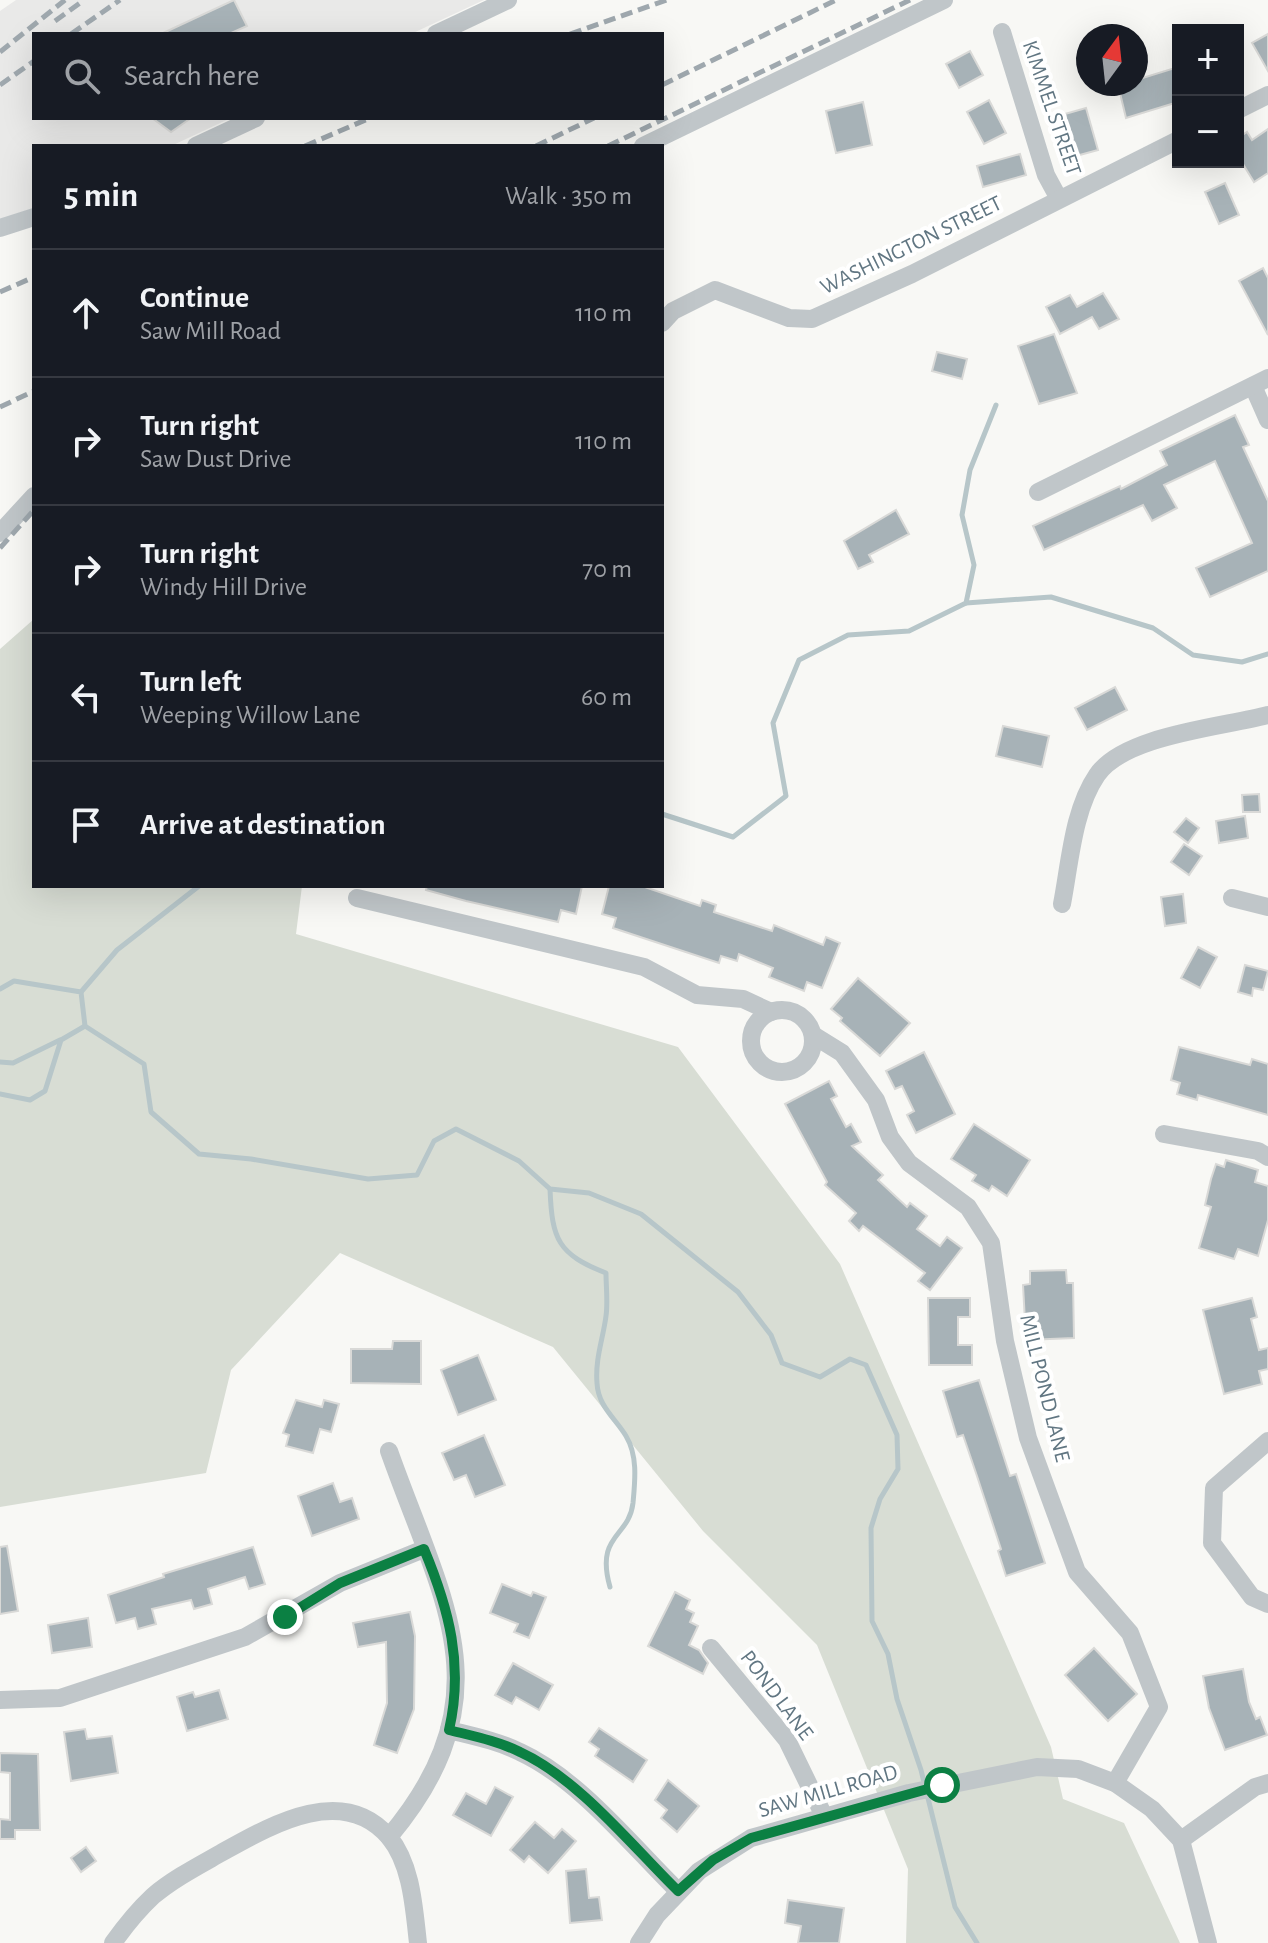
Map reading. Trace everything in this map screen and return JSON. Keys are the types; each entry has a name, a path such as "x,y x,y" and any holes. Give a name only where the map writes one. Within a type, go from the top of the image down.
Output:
{"street":[{"path":"440,32 508,0"},
{"path":"647,144 944,0"},
{"name":"KIMMEL STREET","path":"1002,32 1041,160 1059,199"},
{"path":"1244,107 1268,95"},
{"path":"200,144 252,120"},
{"name":"WASHINGTON STREET","path":"664,321 673,311 715,290 789,318 812,319 912,274 1172,143"},
{"path":"0,228 32,218"},
{"path":"1038,492 1110,453 1261,382 1268,420"},
{"path":"0,533 32,498"},
{"path":"1062,904 1081,814 1090,789 1106,763 1147,744 1268,715"},
{"name":"MILL POND LANE","path":"357,898 644,967 697,995 743,999 771,1012 789,1010 797,1014 813,1035 842,1053 876,1100 890,1137 909,1163 968,1207 991,1243 1005,1341 1028,1438 1077,1572 1130,1633 1159,1707 1115,1783"},
{"path":"1232,898 1268,907"},
{"path":"771,1012 756,1024 751,1043 759,1061 767,1068 786,1071 804,1063 810,1055 813,1035"},
{"path":"1164,1134 1258,1151 1268,1157"},
{"path":"1268,1441 1214,1488 1212,1543 1252,1597 1268,1604"},
{"path":"389,1451 440,1587 457,1658 449,1730 435,1770 389,1837"},
{"path":"0,1700 60,1698 245,1637 340,1583 424,1549"},
{"name":"POND LANE","path":"711,1648 787,1740 824,1816"},
{"path":"449,1730 507,1746 541,1764 575,1789 678,1891"},
{"name":"SAW MILL ROAD","path":"639,1943 678,1891 706,1865 740,1843 909,1793 1037,1767 1078,1769 1115,1783 1152,1809 1181,1840 1208,1943"},
{"path":"1181,1840 1255,1787 1268,1783"},
{"path":"113,1943 132,1918 164,1887 285,1819 308,1813 347,1814 371,1822 389,1837 409,1880 418,1943"}],"shaded area":[{"path":"16,0 484,0 415,32 32,32 32,120 227,120 175,144 32,144 32,209 0,219 0,11"},
{"path":"32,621 32,888 302,888 296,934 678,1047 840,1264 1051,1747 1063,1799 1124,1823 1180,1943 906,1943 908,1869 817,1645 703,1531 553,1347 340,1253 231,1370 206,1473 0,1507 0,649"}],"building":[{"path":"234,0 247,26 234,32 165,32"},
{"path":"1268,34 1268,71 1252,43"},
{"path":"970,51 983,75 959,88 946,64"},
{"path":"1172,69 1172,104 1126,118 1121,96 1148,96 1148,76"},
{"path":"989,100 1006,133 984,144 967,112"},
{"path":"863,102 872,145 836,153 826,111"},
{"path":"1086,108 1098,150 1076,156 1069,132 1063,134 1058,116"},
{"path":"155,120 188,120 171,132"},
{"path":"1268,129 1268,173 1254,182 1244,166 1244,134 1247,132 1252,140"},
{"path":"1020,154 1026,175 983,187 977,166"},
{"path":"1225,183 1239,215 1219,224 1205,192"},
{"path":"1263,268 1268,278 1268,335 1239,281"},
{"path":"1103,293 1119,319 1099,329 1092,317 1060,334 1046,307 1070,295 1077,307"},
{"path":"1054,334 1077,393 1039,404 1018,346"},
{"path":"937,352 967,359 962,379 932,371"},
{"path":"1235,415 1249,445 1243,447 1268,501 1268,571 1210,597 1196,568 1252,543 1215,461 1164,485 1177,508 1152,521 1143,505 1044,550 1033,526 1120,486 1121,489 1167,465 1160,451"},
{"path":"896,510 909,534 869,555 873,562 858,569 844,541"},
{"path":"1115,687 1127,710 1087,730 1075,708"},
{"path":"1003,726 1049,736 1042,767 996,756"},
{"path":"1259,794 1260,812 1243,812 1242,795"},
{"path":"1245,816 1248,838 1219,843 1216,821"},
{"path":"1186,818 1199,828 1188,843 1174,832"},
{"path":"1184,844 1202,856 1189,875 1171,862"},
{"path":"582,888 576,914 561,910 558,922 426,890"},
{"path":"608,888 648,888 700,906 702,900 716,905 714,912 772,931 774,925 823,945 826,937 840,943 822,988 807,982 804,991 769,977 773,968 739,954 737,961 721,956 719,963 613,928 616,918 602,914"},
{"path":"1183,894 1186,923 1165,926 1161,897"},
{"path":"1198,947 1217,957 1200,988 1181,978"},
{"path":"1245,965 1268,971 1263,990 1253,988 1252,996 1238,992"},
{"path":"858,978 910,1023 880,1056 840,1021 842,1018 831,1009"},
{"path":"1179,1047 1250,1065 1252,1059 1268,1064 1268,1115 1198,1095 1197,1100 1177,1094 1180,1083 1171,1080"},
{"path":"924,1052 955,1114 916,1133 907,1115 914,1111 902,1086 895,1089 886,1071"},
{"path":"829,1081 837,1096 831,1099 846,1127 851,1124 861,1142 852,1146 883,1175 878,1180 907,1207 910,1203 927,1216 917,1229 940,1246 947,1237 962,1248 930,1290 918,1281 925,1273 863,1226 859,1231 849,1221 856,1213 825,1185 827,1182 785,1104"},
{"path":"974,1124 1030,1160 1007,1196 992,1186 989,1191 972,1181 976,1175 951,1159"},
{"path":"1226,1160 1258,1170 1255,1182 1268,1186 1268,1220 1258,1256 1238,1249 1234,1259 1199,1248 1211,1207 1205,1205 1211,1179 1216,1164 1224,1167"},
{"path":"1066,1270 1067,1283 1073,1283 1074,1338 1026,1340 1023,1285 1030,1284 1030,1271"},
{"path":"928,1298 970,1298 970,1317 958,1317 958,1345 972,1345 972,1365 929,1365"},
{"path":"1252,1298 1257,1317 1251,1319 1259,1350 1268,1348 1268,1369 1259,1371 1262,1384 1224,1394 1203,1310"},
{"path":"393,1341 421,1341 421,1384 351,1383 351,1349 392,1349"},
{"path":"478,1355 496,1400 458,1415 441,1370"},
{"path":"979,1380 1010,1476 1016,1474 1045,1563 1006,1576 998,1551 1001,1549 977,1476 963,1435 957,1437 943,1391"},
{"path":"296,1400 322,1407 324,1400 339,1404 331,1432 320,1429 313,1453 286,1446 289,1435 283,1433"},
{"path":"484,1435 505,1485 475,1497 466,1475 454,1480 442,1453"},
{"path":"333,1483 340,1502 352,1498 359,1519 312,1536 298,1496"},
{"path":"7,1546 18,1611 0,1614 0,1547"},
{"path":"253,1547 265,1584 249,1589 245,1577 208,1589 212,1604 194,1609 191,1600 152,1609 156,1624 138,1629 135,1618 116,1623 108,1595 164,1577 163,1574"},
{"path":"502,1584 531,1596 533,1592 546,1597 529,1638 514,1632 518,1624 490,1613"},
{"path":"675,1592 690,1600 686,1609 694,1613 690,1622 698,1626 689,1645 699,1650 708,1663 703,1674 648,1646"},
{"path":"410,1612 415,1636 414,1709 397,1753 374,1745 387,1703 386,1642 358,1647 353,1623"},
{"path":"88,1618 92,1647 52,1653 48,1625"},
{"path":"1094,1648 1137,1694 1108,1721 1065,1675"},
{"path":"513,1663 553,1685 539,1710 516,1697 512,1704 495,1695"},
{"path":"1243,1669 1249,1702 1256,1719 1260,1717 1267,1735 1225,1750 1209,1708 1203,1676"},
{"path":"219,1690 228,1719 187,1731 177,1697 193,1692 195,1697"},
{"path":"599,1728 647,1760 633,1782 595,1756 599,1749 589,1742"},
{"path":"85,1729 87,1739 112,1736 118,1773 71,1781 64,1732"},
{"path":"0,1753 38,1754 40,1830 15,1830 15,1839 0,1839 0,1819 10,1820 10,1773 0,1772"},
{"path":"668,1780 699,1806 677,1832 661,1818 667,1810 655,1800"},
{"path":"495,1787 513,1797 491,1836 453,1815 466,1793 486,1804"},
{"path":"535,1822 554,1838 562,1829 576,1841 548,1873 529,1856 524,1862 510,1850"},
{"path":"86,1847 96,1861 81,1872 71,1858"},
{"path":"586,1869 589,1898 599,1897 602,1920 570,1923 566,1871"},
{"path":"788,1900 844,1908 839,1943 798,1943 801,1926 785,1923"}],"waterway":[{"path":"664,815 733,837 786,796 773,723 799,660 848,635 909,631 966,603 974,565 962,515 970,470 996,405"},
{"path":"966,603 1051,597 1153,628 1193,655 1242,662 1268,654"},
{"path":"81,992 117,950 196,888"},
{"path":"0,989 14,981 81,992 85,1026 144,1064 151,1112 199,1154 251,1159 368,1179 417,1175 434,1141 456,1129 519,1161 550,1189 589,1193 641,1214 738,1292 771,1335 782,1363 820,1377 850,1359 866,1365 897,1435 898,1469 880,1499 871,1528 872,1621 888,1654 897,1699 921,1770 955,1907 977,1943"},
{"path":"0,1094 30,1100 45,1091 61,1040 85,1026"},
{"path":"0,1062 13,1063 60,1040"},
{"path":"550,1189 553,1221 561,1243 577,1259 606,1273 607,1311 597,1366 598,1391 630,1444 635,1469 630,1514 614,1538 607,1556 610,1587"}],"railway":[{"path":"0,52 65,0"},
{"path":"55,21 84,0"},
{"path":"74,32 120,0"},
{"path":"576,32 667,0"},
{"path":"664,84 836,0"},
{"path":"664,119 910,0"},
{"path":"0,85 32,62"},
{"path":"310,144 365,120"},
{"path":"540,144 590,120"},
{"path":"612,144 662,120"},
{"path":"0,292 32,278"},
{"path":"0,407 32,392"},
{"path":"0,548 32,512"}],"route":[{"path":"285,1617 321,1592 424,1549 440,1587 457,1658 449,1730 507,1746 541,1764 575,1789 678,1891 713,1860 751,1838 942,1785"}]}
